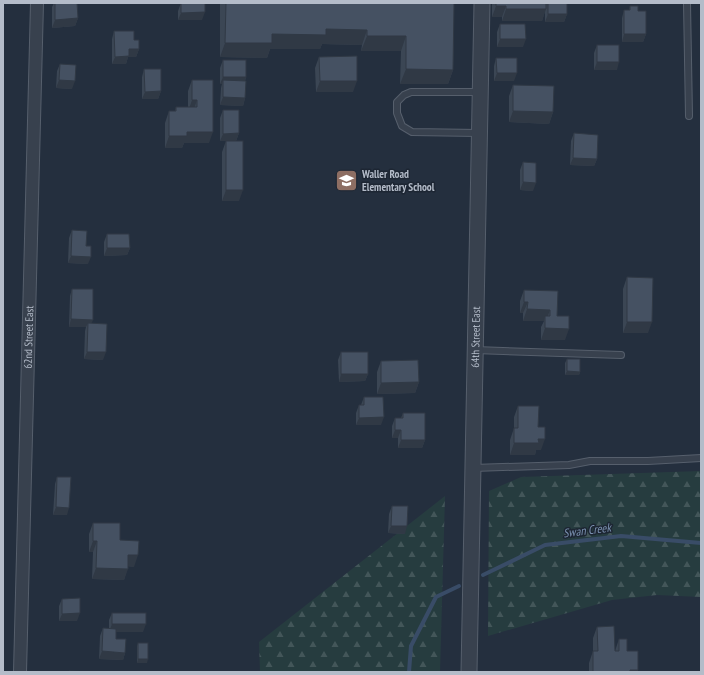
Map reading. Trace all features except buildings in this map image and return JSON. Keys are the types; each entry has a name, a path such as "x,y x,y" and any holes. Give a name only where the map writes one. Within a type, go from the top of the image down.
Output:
{"street":[{"name":"62nd Street East","path":"20,672 37,3"},
{"name":"64th Street East","path":"469,672 476,350 478,133 482,3"}],"lane":[{"path":"687,3 689,116"},
{"path":"478,133 412,132 402,126 397,113 398,102 404,95 411,92 479,92"},
{"path":"476,350 621,355"},
{"path":"473,468 569,465 590,461 648,462 701,458"}],"green space":[{"path":"701,471 701,597 657,595 612,600 488,636 489,491 521,477"},
{"path":"445,496 440,672 260,672 259,642"}],"waterway":[{"name":"Swan Creek","path":"483,575 545,545 621,536 701,543"},
{"name":"Swan Creek","path":"409,672 411,646 436,597 459,586"}],"place":[{"name":"Waller Road Elementary School","path":"347,180"}]}
